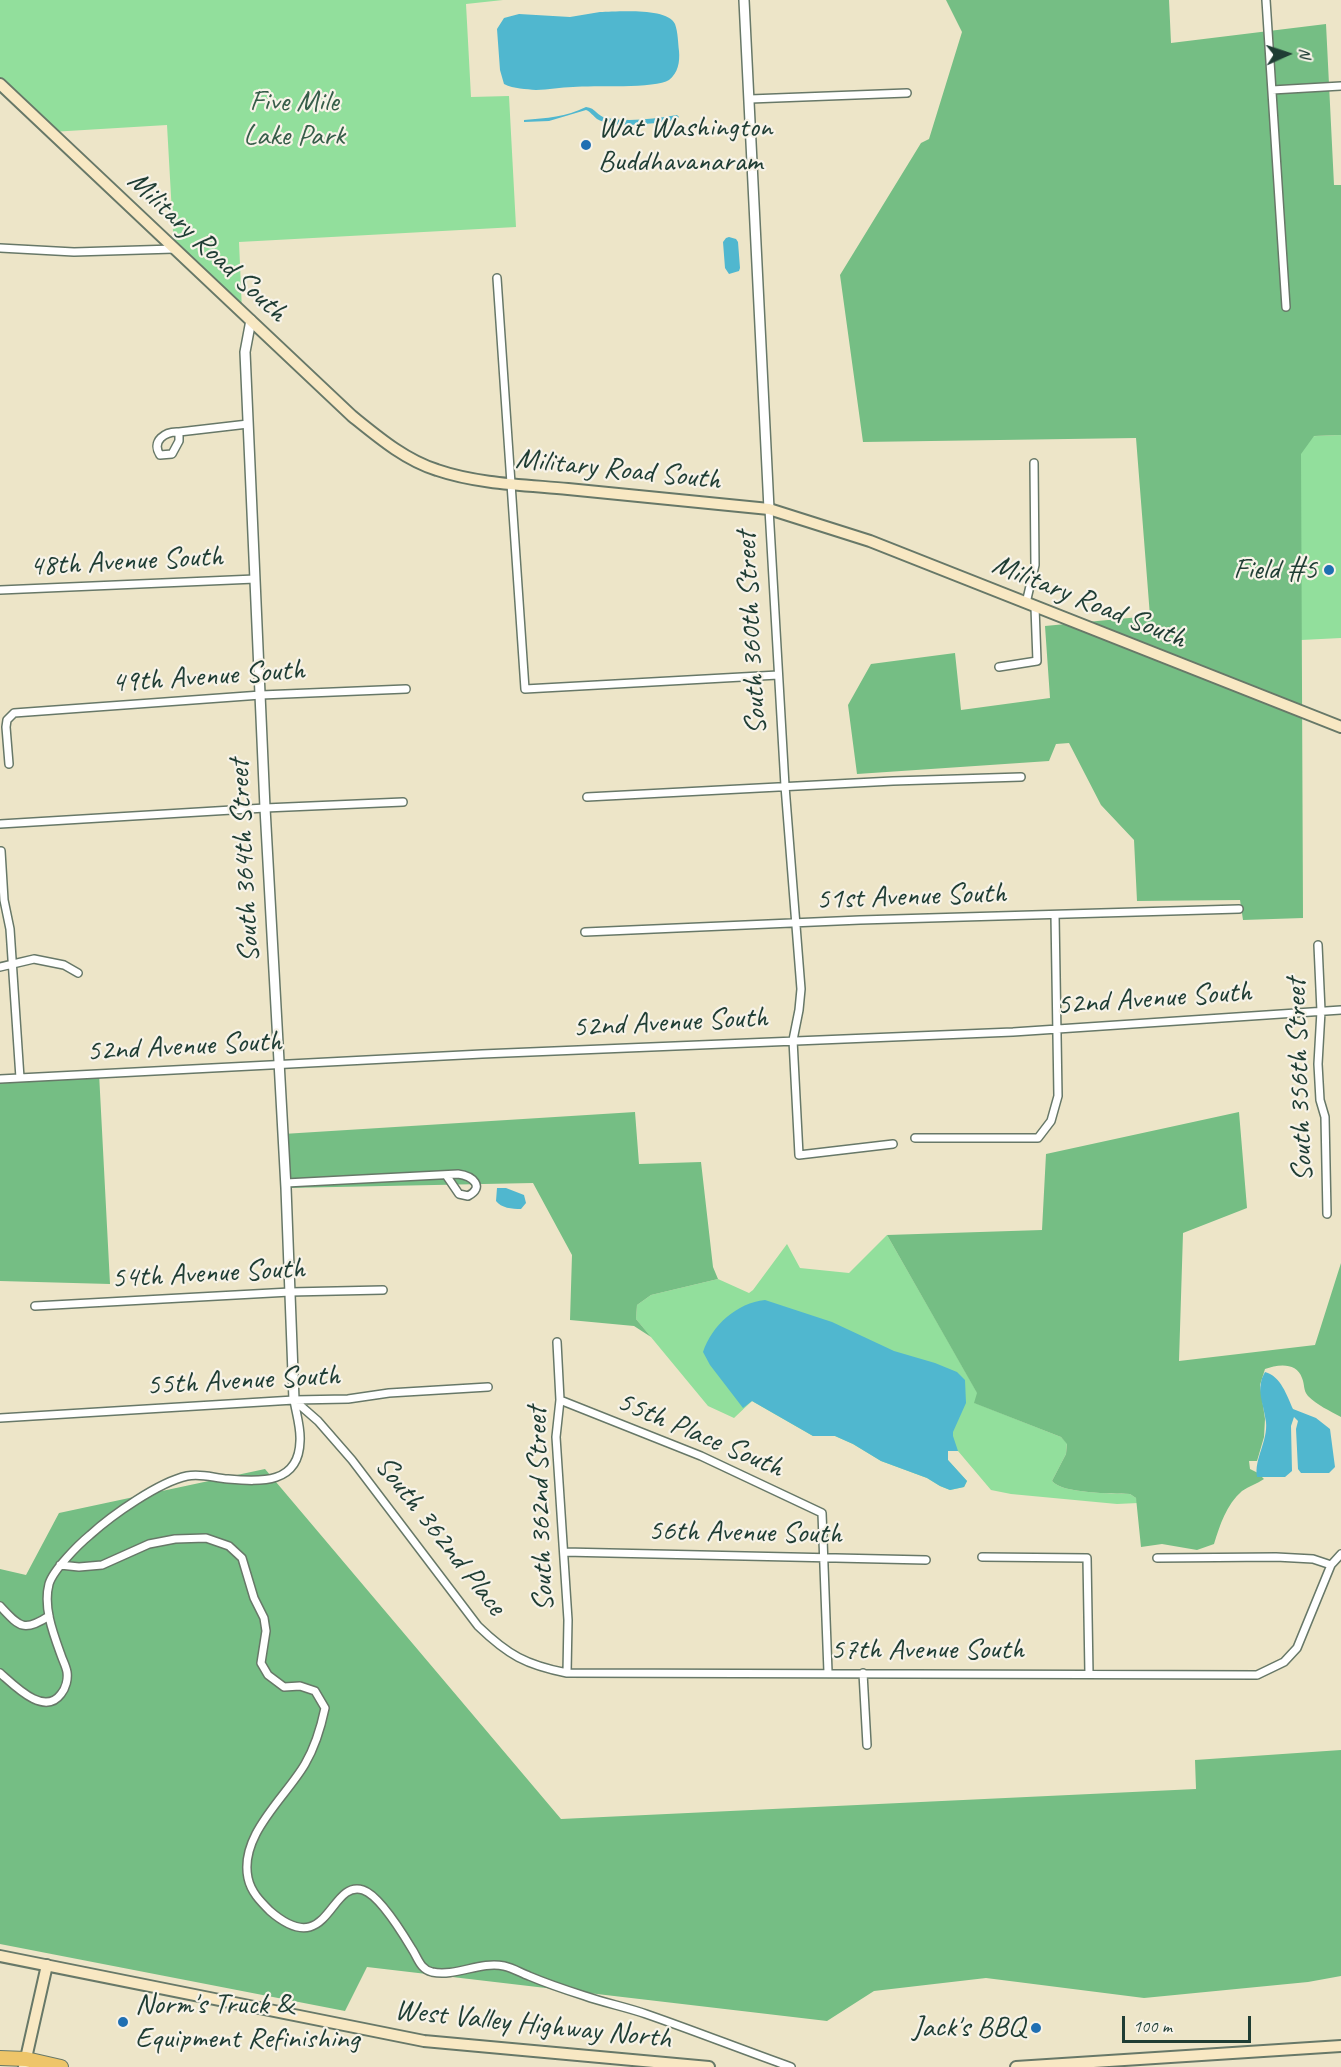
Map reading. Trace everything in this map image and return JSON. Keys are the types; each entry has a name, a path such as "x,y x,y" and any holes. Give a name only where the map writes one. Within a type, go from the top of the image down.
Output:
{"highway":[{"path":"0,2058 61,2067"}],"main road":[{"name":"Military Road South","path":"0,84 352,416 395,449 417,462 437,470 467,477 512,484 769,509 870,541 1341,727"},
{"name":"West Valley Highway North","path":"0,1956 424,2041 710,2067"},
{"path":"25,2063 47,1965"},
{"path":"1016,2067 1341,2046"}],"street":[{"name":"South 360th Street","path":"744,0 778,675 801,989 800,1010 793,1040 799,1155 893,1144"},
{"path":"1266,0 1286,307"},
{"path":"1272,90 1341,86"},
{"path":"750,99 907,93"},
{"path":"0,248 74,252 174,249"},
{"path":"497,278 525,689 778,675"},
{"name":"South 364th Street","path":"251,320 245,352 265,808 286,1183 294,1400"},
{"path":"179,432 249,424"},
{"path":"999,667 1037,661 1031,605 1035,565 1034,463"},
{"name":"48th Avenue South","path":"0,590 255,579"},
{"name":"49th Avenue South","path":"9,764 6,726 7,720 14,712 261,695 406,689"},
{"path":"587,796 1022,777"},
{"path":"0,824 403,802"},
{"path":"1,851 4,900 10,928 20,1078"},
{"name":"51st Avenue South","path":"585,932 860,920 1239,909"},
{"path":"915,1138 1038,1138 1051,1121 1058,1096 1055,915"},
{"name":"South 356th Street","path":"1318,945 1322,1011 1318,1064 1320,1100 1325,1117 1327,1214"},
{"path":"0,967 34,959 64,966 78,973"},
{"name":"52nd Avenue South","path":"0,1079 1058,1028 1341,1011"},
{"path":"286,1183 446,1175"},
{"name":"54th Avenue South","path":"35,1305 290,1292 383,1290"},
{"name":"South 362nd Street","path":"557,1342 560,1400 556,1437 568,1620 567,1673"},
{"name":"55th Avenue South","path":"0,1418 294,1400 348,1399 388,1393 488,1387"},
{"path":"0,1673 23,1694 34,1699 50,1701 61,1694 66,1682 67,1671 49,1616 50,1582 60,1565 86,1538 112,1517 141,1498 180,1478 201,1475 226,1479 260,1479 278,1477 289,1471 297,1458 300,1442 294,1400"},
{"name":"South 362nd Place","path":"294,1400 318,1421 352,1460 478,1626 497,1645 512,1655 533,1665 567,1673"},
{"name":"55th Place South","path":"560,1400 701,1456 822,1513 824,1557"},
{"path":"60,1565 79,1567 102,1565 149,1544 193,1538 221,1542 242,1558 254,1598 264,1618 266,1631 261,1662 268,1675 284,1687 300,1686 315,1691 325,1708 322,1723 307,1761 257,1833 247,1858 247,1876 252,1892 259,1901 282,1920 302,1928 313,1926 329,1913 342,1895 348,1891 362,1890 377,1900 413,1950 419,1963 432,1972 454,1972 481,1966 504,1966 587,1997 644,2013 791,2067"},
{"name":"56th Avenue South","path":"564,1552 926,1560"},
{"path":"1157,1558 1276,1557 1313,1559 1331,1565 1341,1554"},
{"path":"824,1557 828,1672"},
{"path":"982,1557 1087,1558 1089,1674"},
{"name":"57th Avenue South","path":"567,1673 1257,1675 1284,1662 1297,1648 1331,1565"},
{"path":"0,1606 18,1624 25,1627 36,1624 49,1616"},
{"path":"862,1673 867,1745"}],"green space":[{"name":"Five Mile Lake Park","path":"0,0 503,0 466,4 471,97 509,96 516,227 239,242 242,311 174,249 167,125 51,132 0,84"},
{"path":"946,0 1169,0 1171,43 1326,24 1334,185 1341,185 1341,435 1314,436 1301,454 1303,918 1243,920 1240,900 1137,901 1134,840 1101,805 1069,743 1056,744 1049,761 857,774 848,705 871,664 955,653 961,710 1050,698 1045,626 1150,616 1136,438 863,442 840,275 921,143 929,139 962,32"},
{"path":"1341,435 1341,638 1301,640 1294,437"},
{"path":"99,1073 110,1284 0,1281 0,1079"},
{"path":"635,1112 639,1164 701,1162 713,1267 718,1279 651,1295 637,1305 636,1319 651,1337 634,1326 570,1320 572,1255 533,1183 286,1188 283,1134"},
{"path":"1239,1112 1247,1208 1183,1233 1179,1361 1315,1345 1341,1263 1341,1417 1308,1396 1300,1373 1296,1369 1281,1365 1265,1369 1260,1385 1265,1419 1264,1437 1257,1461 1249,1461 1250,1469 1264,1479 1242,1491 1236,1497 1221,1523 1214,1544 1197,1550 1162,1544 1141,1547 1136,1498 1130,1494 1077,1491 1058,1485 1052,1481 1066,1454 1067,1444 1061,1437 974,1403 977,1393 887,1235 1042,1230 1046,1154"},
{"path":"887,1235 978,1394 975,1403 1061,1437 1067,1443 1066,1454 1052,1481 1058,1485 1077,1491 1130,1494 1136,1498 1138,1503 1117,1504 991,1490 958,1451 948,1451 947,1459 967,1481 964,1487 950,1490 927,1478 881,1461 835,1436 813,1436 752,1401 734,1418 708,1406 636,1319 637,1305 651,1295 718,1279 749,1293 787,1244 800,1268 849,1273"},
{"path":"265,1469 561,1819 1196,1789 1195,1760 1341,1750 1341,1976 1308,1982 1144,1998 986,1978 874,1991 827,2021 367,1967 345,2011 0,1944 0,1569 26,1575 59,1513"}],"water":[{"path":"600,12 652,13 670,19 676,27 679,55 678,67 672,77 662,83 651,85 541,90 504,84 500,70 497,29 504,18 519,14 570,17"},
{"path":"586,107 603,117 624,120 677,115 679,117 675,120 625,125 597,119 586,110 549,121 524,122 524,120 564,115"},
{"path":"729,237 738,242 740,268 739,271 729,274 725,268 723,242"},
{"path":"497,1188 506,1188 524,1195 526,1203 521,1209 501,1205 496,1201"},
{"path":"765,1300 832,1322 894,1351 957,1372 965,1380 966,1403 953,1432 958,1451 948,1451 948,1460 967,1481 964,1487 950,1490 927,1478 881,1461 835,1436 813,1436 752,1401 743,1408 710,1365 703,1352 719,1324 727,1317 745,1306"},
{"path":"1265,1372 1271,1374 1279,1382 1293,1409 1316,1418 1330,1429 1335,1467 1329,1473 1301,1473 1298,1469 1296,1429 1298,1421 1294,1417 1291,1426 1292,1471 1285,1477 1257,1477 1257,1463 1266,1429 1260,1391"}],"place":[{"name":"Wat Washington Buddhavanaram","path":"586,145"},
{"name":"Field #5","path":"1329,570"},
{"name":"Norm's Truck & Equipment Refinishing","path":"123,2022"},
{"name":"Jack's BBQ","path":"1036,2028"}]}
